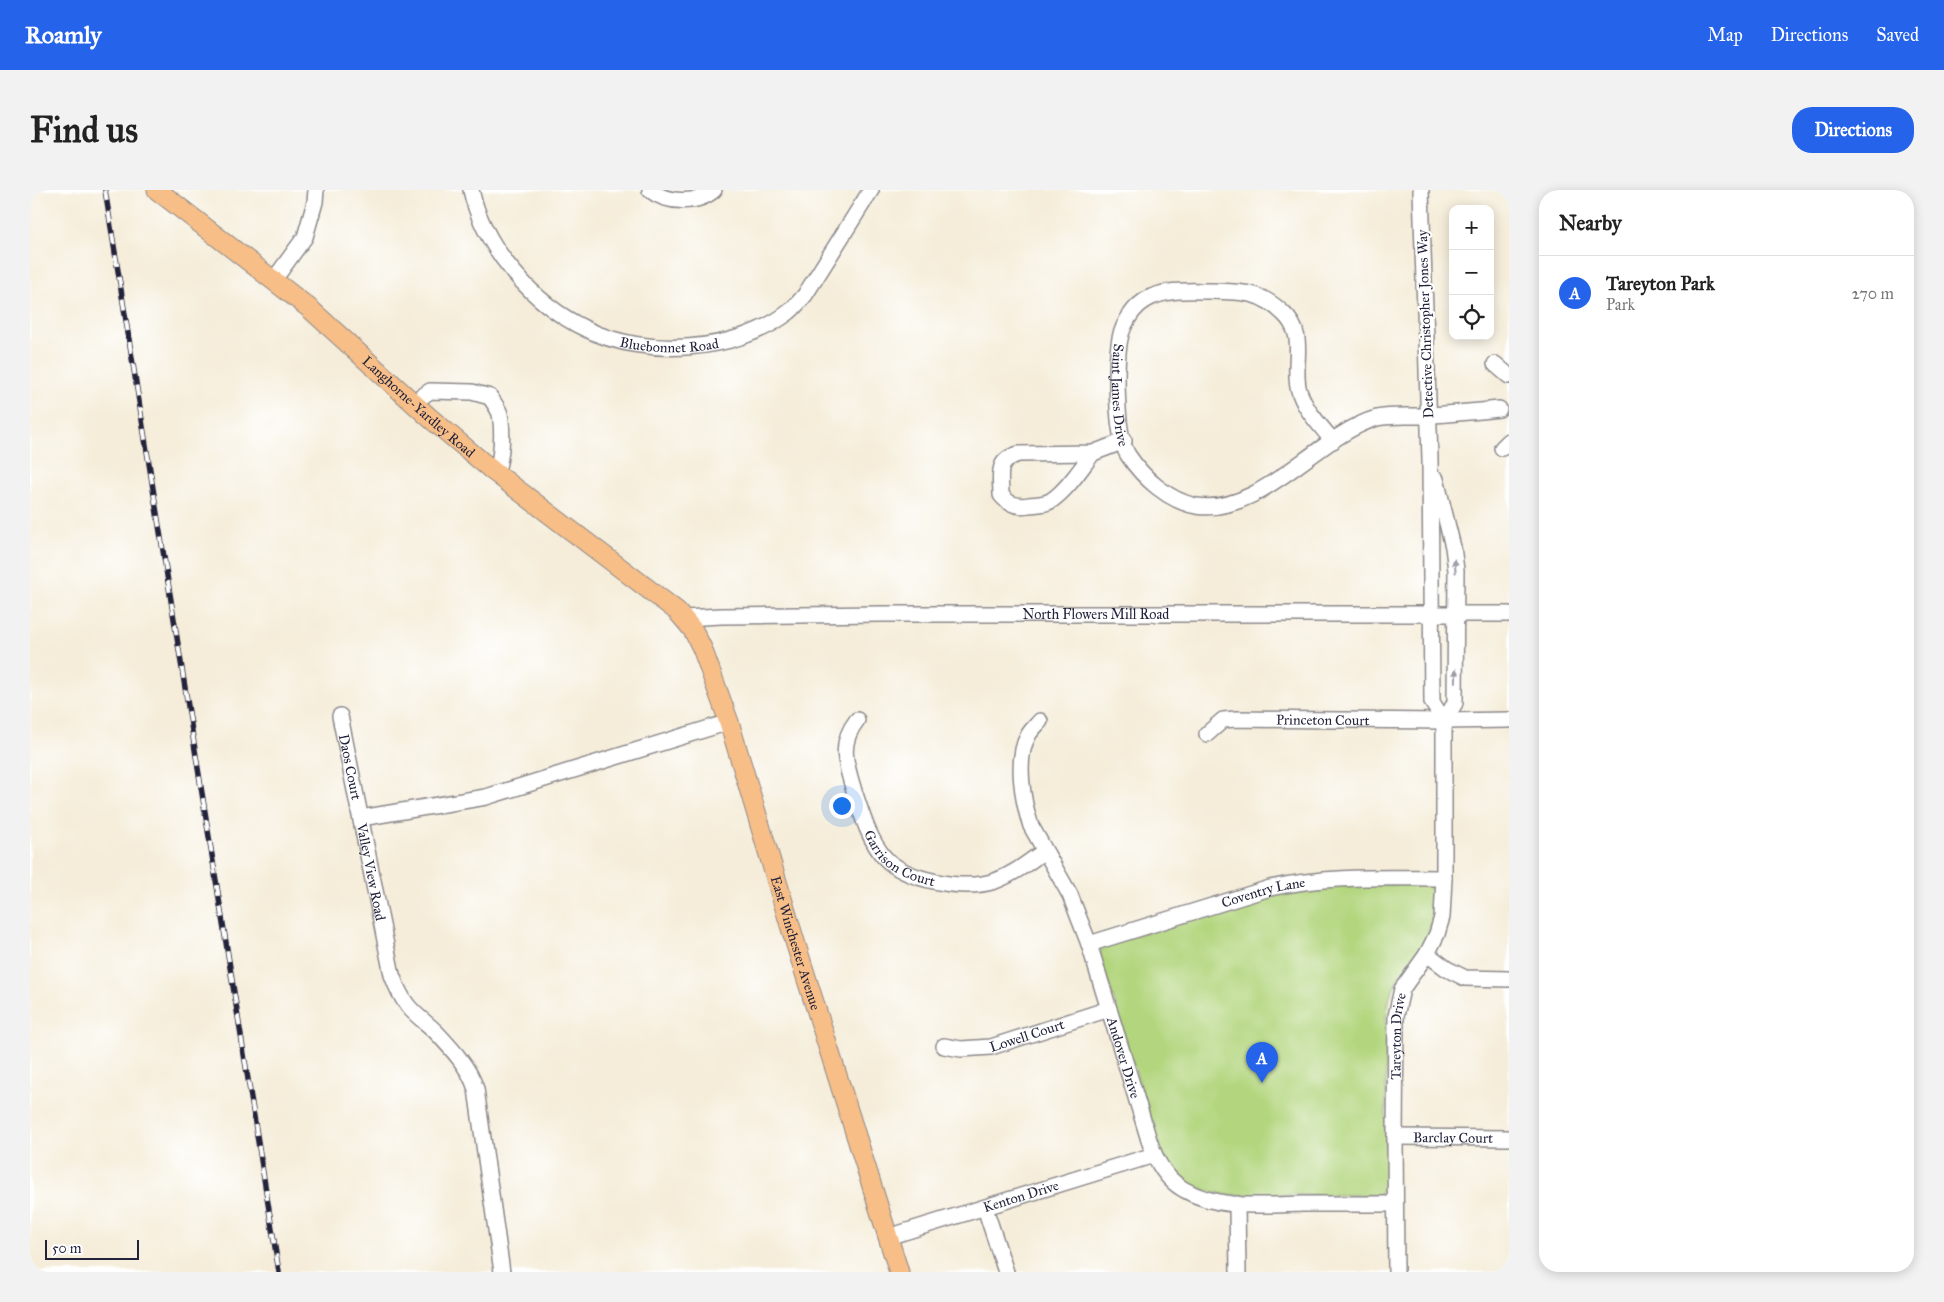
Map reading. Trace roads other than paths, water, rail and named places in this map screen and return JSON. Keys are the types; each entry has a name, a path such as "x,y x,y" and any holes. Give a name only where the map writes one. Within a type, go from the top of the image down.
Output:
{"main road":[{"name":"Langhorne-Yardley Road","path":"157,190 309,308 413,403 496,472 684,618"},
{"name":"East Winchester Avenue","path":"684,618 702,648 729,722 796,945 899,1272"}],"street":[{"path":"274,281 304,237 315,202 316,190"},
{"name":"Bluebonnet Road","path":"471,190 478,214 497,250 517,276 551,308 586,329 600,335 634,344 660,347 684,347 729,341 759,329 791,311 805,296 871,190"},
{"path":"650,190 673,200 697,199 714,190"},
{"name":"Detective Christopher Jones Way","path":"1421,190 1430,459 1432,573 1430,615"},
{"name":"Saint James Drive","path":"1333,441 1304,405 1298,386 1298,346 1295,328 1284,314 1266,299 1244,292 1166,292 1140,304 1128,318 1121,334 1117,371 1120,425 1127,453 1150,481 1176,500 1197,506 1226,506 1245,500 1333,441 1349,429 1378,418 1499,410"},
{"path":"1495,364 1509,376"},
{"path":"413,403 430,391 472,392 490,396 500,413 500,463 496,472"},
{"path":"1093,453 1062,490 1045,504 1020,506 1001,496 1001,468 1003,462 1010,456 1019,454 1093,453 1124,441"},
{"name":"Detective Christopher Jones Way","path":"1430,459 1453,547 1456,570 1456,614"},
{"name":"North Flowers Mill Road","path":"684,618 882,614 1509,614"},
{"name":"Tareyton Drive","path":"1396,1272 1396,1016 1398,1000 1407,980 1427,954 1438,934 1442,917 1444,878 1444,721 1455,703 1456,614"},
{"name":"Tareyton Drive","path":"1430,615 1432,702 1444,721"},
{"name":"Daos Court","path":"340,716 361,818"},
{"name":"Princeton Court","path":"1207,734 1223,720 1236,718 1509,720"},
{"name":"Garrison Court","path":"856,720 849,729 844,744 850,779 871,839 883,856 900,869 926,880 943,883 981,884 1007,876 1044,851"},
{"name":"Andover Drive","path":"1040,721 1028,736 1022,753 1023,792 1027,815 1044,851 1070,895 1089,944 1154,1155 1165,1172 1184,1190 1202,1198 1237,1204 1396,1204"},
{"name":"Valley View Road","path":"502,1272 481,1119 472,1077 436,1032 409,1007 399,993 390,968 361,818 486,796 729,722"},
{"name":"Coventry Lane","path":"1089,944 1270,888 1292,883 1326,880 1444,878"},
{"path":"1427,954 1465,978 1509,979"},
{"name":"Lowell Court","path":"944,1046 962,1050 991,1047 1108,1009"},
{"name":"Barclay Court","path":"1395,1137 1509,1138"},
{"name":"Kenton Drive","path":"888,1237 1154,1155"},
{"path":"1237,1204 1238,1272"},
{"path":"985,1208 1006,1272"}],"railway":[{"path":"105,190 279,1272"}],"place":[{"name":"Tareyton Park","path":"1262,1083"}]}
